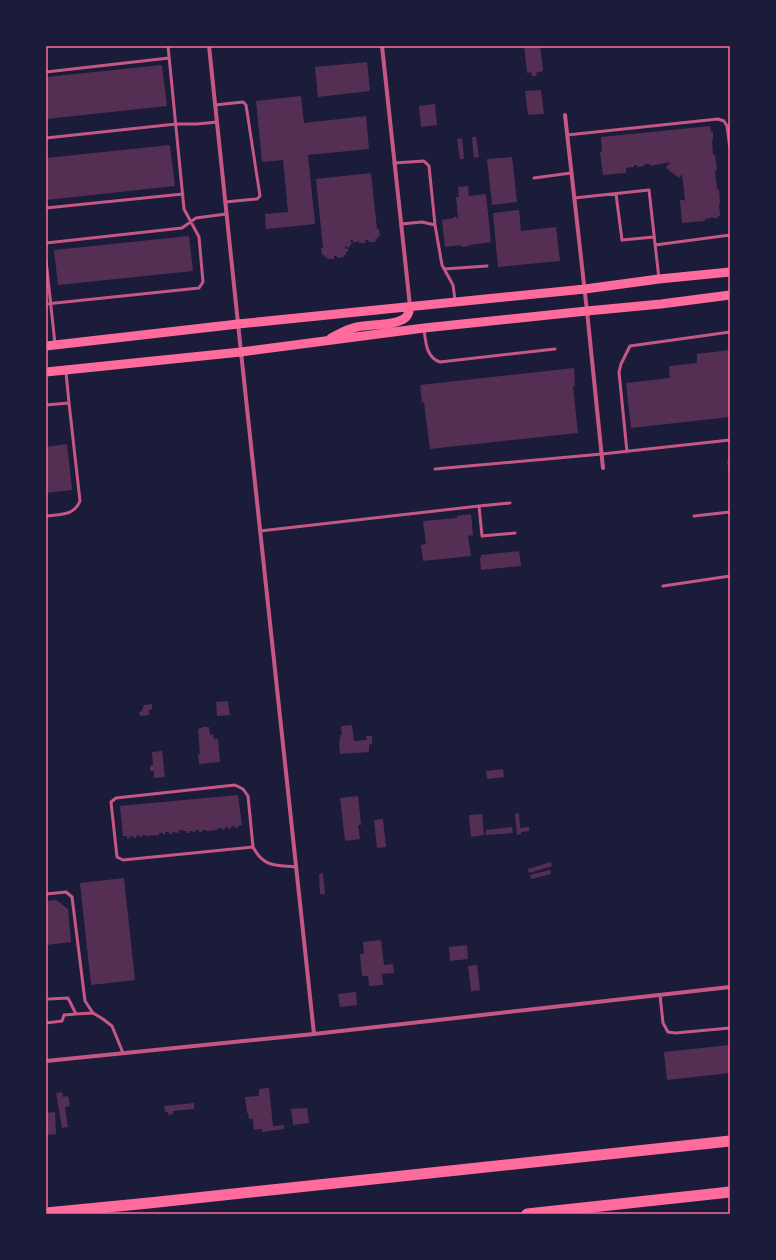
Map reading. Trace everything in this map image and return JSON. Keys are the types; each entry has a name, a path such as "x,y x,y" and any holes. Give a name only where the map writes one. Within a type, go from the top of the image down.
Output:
{"highway":[{"path":"46,1213 730,1141"},
{"path":"527,1214 730,1192"}],"main road":[{"path":"50,346 238,324 585,289 659,279 730,272"},
{"path":"46,372 241,352 424,328 661,304 730,295"},
{"path":"326,341 342,332 356,327 399,321 406,318 409,314 410,307"}],"street":[{"path":"209,46 314,1034"},
{"path":"382,46 410,307"},
{"path":"565,115 604,468"},
{"path":"46,1061 314,1034 730,987"}],"lane":[{"path":"46,304 199,288 203,282 199,237 184,209 168,46"},
{"path":"46,72 169,58"},
{"path":"215,105 243,102 246,105 260,196 257,199 225,202"},
{"path":"567,135 718,119 724,121 727,126 730,148"},
{"path":"46,138 176,124 217,122"},
{"path":"394,163 424,161 429,166 435,224 442,265 453,285 455,302"},
{"path":"534,178 572,173"},
{"path":"574,198 649,190 659,279"},
{"path":"46,208 183,194"},
{"path":"616,194 622,240 654,237"},
{"path":"46,243 182,228 196,218 226,214"},
{"path":"401,224 422,222 435,224"},
{"path":"655,245 730,235"},
{"path":"46,260 50,304 50,346"},
{"path":"444,269 487,266"},
{"path":"424,328 428,352 434,360 440,362 555,349"},
{"path":"628,452 619,372 621,364 630,346 730,332"},
{"path":"46,516 68,514 74,511 80,501 65,370"},
{"path":"46,406 69,403"},
{"path":"434,469 628,452 730,440"},
{"path":"260,531 510,503"},
{"path":"479,506 482,536 515,533"},
{"path":"694,516 730,512"},
{"path":"663,586 730,576"},
{"path":"253,847 123,860 117,857 111,802 116,798 235,785 243,789 248,796 253,847 258,857 271,865 296,867"},
{"path":"46,894 66,892 72,897 85,1001 93,1013 112,1026 123,1053"},
{"path":"660,994 663,1023 668,1032 675,1033 730,1028"},
{"path":"49,999 68,998 75,1014"},
{"path":"46,1023 62,1021 64,1015 93,1013"}],"building":[{"path":"524,46 540,46 543,71 536,73 537,76 532,76 531,72 527,73"},
{"path":"367,62 370,91 318,97 315,67"},
{"path":"162,65 167,106 46,119 46,77"},
{"path":"541,90 544,114 528,115 525,91"},
{"path":"301,96 304,123 366,116 369,149 308,155 315,224 266,229 265,214 288,212 283,160 262,162 256,101"},
{"path":"435,104 437,125 421,127 419,106"},
{"path":"710,126 711,132 713,132 713,155 715,155 717,170 715,171 717,190 719,189 720,216 718,216 718,218 711,217 705,219 705,221 682,223 680,200 685,200 682,174 679,178 666,168 670,162 650,166 650,164 644,164 645,166 637,167 637,165 634,165 634,167 626,168 626,173 603,175 600,152 602,152 601,137"},
{"path":"472,137 476,137 479,157 474,158"},
{"path":"462,138 464,159 460,159 457,139"},
{"path":"170,145 175,186 46,200 46,158"},
{"path":"512,157 517,202 492,205 487,159"},
{"path":"371,173 377,229 379,229 380,236 377,237 378,239 375,239 376,242 369,242 368,240 365,240 366,243 359,243 359,241 353,243 353,240 351,240 350,241 352,243 348,248 348,252 346,252 344,257 337,258 337,256 334,256 334,259 327,259 327,257 322,255 321,248 323,248 316,179"},
{"path":"468,186 469,196 486,194 491,242 461,247 461,245 445,247 442,220 454,218 456,216 456,218 458,218 456,197 459,197 458,187"},
{"path":"519,210 521,231 556,227 560,261 498,267 493,213"},
{"path":"189,236 193,271 58,285 54,250"},
{"path":"730,350 730,417 631,428 626,383 670,378 669,366 697,363 697,354"},
{"path":"574,368 575,386 573,386 578,433 430,449 424,402 422,403 420,385"},
{"path":"67,444 72,490 46,493 46,447"},
{"path":"730,459 730,476 729,476 727,460"},
{"path":"471,514 473,535 468,536 471,556 423,561 421,545 426,544 423,521 457,518 457,516"},
{"path":"519,551 521,566 481,570 481,555"},
{"path":"228,701 230,715 217,716 216,702"},
{"path":"152,704 152,709 149,710 149,715 140,716 139,712 142,711 144,705"},
{"path":"352,725 354,741 367,740 366,736 372,736 372,744 369,745 369,752 340,754 339,742 340,735 342,735 341,726"},
{"path":"202,727 209,727 210,735 213,734 214,739 218,739 220,762 199,764 198,754 200,754 198,729"},
{"path":"162,751 165,777 154,778 154,771 150,771 150,766 153,765 152,752"},
{"path":"503,769 504,777 487,779 486,771"},
{"path":"238,795 242,825 238,826 238,828 235,828 235,826 231,827 231,829 225,827 225,829 222,830 222,828 218,828 218,830 202,830 202,832 195,830 193,833 193,831 186,833 186,831 182,830 178,831 179,833 172,832 172,834 165,832 163,835 163,833 159,833 159,835 142,835 143,837 140,837 140,835 136,836 136,838 129,836 130,838 127,839 127,836 123,836 120,806"},
{"path":"358,796 361,825 358,825 360,839 345,841 340,798"},
{"path":"519,813 520,828 529,827 529,831 521,832 521,834 517,835 515,814"},
{"path":"482,814 484,835 471,837 469,815"},
{"path":"383,819 386,847 377,848 374,820"},
{"path":"512,827 513,833 486,835 486,830"},
{"path":"551,862 552,866 529,873 528,869"},
{"path":"550,870 551,874 531,879 530,875"},
{"path":"323,873 325,894 320,894 319,874"},
{"path":"124,878 135,980 91,985 80,883"},
{"path":"56,900 68,909 71,942 46,945 46,901"},
{"path":"381,940 384,965 393,964 394,973 382,974 383,985 369,986 368,976 362,976 360,954 364,954 363,942"},
{"path":"467,945 468,959 450,961 449,947"},
{"path":"477,965 480,990 471,991 468,966"},
{"path":"356,992 357,1005 340,1007 338,994"},
{"path":"730,1045 730,1073 667,1080 664,1052"},
{"path":"269,1088 273,1126 284,1125 284,1129 262,1132 262,1129 254,1130 253,1119 249,1119 247,1113 245,1097 259,1096 259,1089"},
{"path":"62,1092 63,1097 68,1096 70,1106 65,1107 68,1127 62,1128 56,1093"},
{"path":"194,1103 194,1109 173,1111 173,1114 168,1115 168,1112 165,1112 164,1106"},
{"path":"307,1108 309,1123 293,1125 291,1109"},
{"path":"55,1112 56,1134 46,1135 46,1113"}]}
